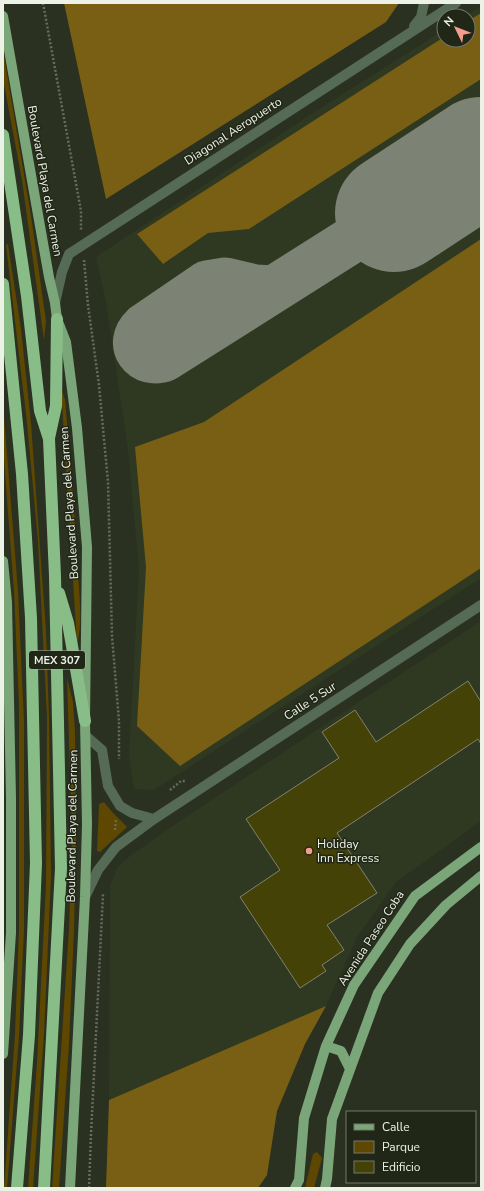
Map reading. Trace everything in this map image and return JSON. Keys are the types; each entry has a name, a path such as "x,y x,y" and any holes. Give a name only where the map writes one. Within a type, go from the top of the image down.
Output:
{"highway":[{"name":"MEX 307","path":"3,135 28,296 40,411 48,439 55,576 61,868 44,1188"},
{"name":"MEX 307","path":"3,284 22,474 32,618 36,863 29,1035 17,1188"},
{"path":"48,439 56,406 57,319"},
{"path":"55,576 68,623 85,721"}],"main road":[{"name":"Boulevard Playa del Carmen","path":"3,16 57,319 66,342 77,428 87,547 85,721 87,824 85,897 70,1188"},
{"path":"3,561 7,602 10,798 3,1054"},
{"name":"Avenida Paseo Coba","path":"295,1188 299,1180 304,1118 326,1046 354,985 414,896 481,847"},
{"path":"325,1188 332,1119 378,993 410,944 446,905 481,876"},
{"path":"326,1046 341,1051 350,1069"}],"street":[{"path":"408,34 422,17 424,3"},
{"name":"Diagonal Aeropuerto","path":"55,304 62,272 69,254 456,3"},
{"name":"Calle 5 Sur","path":"85,897 98,870 116,847 154,819 481,605"},
{"path":"86,736 102,750 108,786 120,806 132,813 154,819"}],"path":[{"path":"43,3 81,211 81,245 99,385 108,482 112,636 119,721 119,761"},
{"path":"114,834 117,816"},
{"path":"89,1188 104,888"}],"shaded area":[{"path":"64,3 399,3 386,22 106,199"},
{"path":"481,6 481,578 154,790 134,789 129,756 139,569 128,449 106,302 96,257 313,113 436,35 436,48 476,48 476,9"},
{"path":"481,13 481,79 249,229 208,233 163,264 137,234 436,42 436,48 476,48 476,16"},
{"path":"481,239 481,568 180,766 137,726 146,567 135,447 204,422"},
{"path":"481,621 481,821 395,883 356,939 326,1006 109,1100 110,885 118,867 130,856 180,821"},
{"path":"326,1006 305,1044 277,1111 267,1175 258,1188 106,1188 109,1100"}],"green space":[{"path":"3,50 31,216 46,321 44,340 22,180 3,79"},
{"path":"8,244 21,329 31,423 46,631 49,717 51,876 44,1034 33,1188 28,1188 37,1062 46,885 47,717 38,541 27,423 6,245"},
{"path":"61,388 65,400 77,550 80,627 77,644"},
{"path":"3,404 18,591 24,721 24,930 19,1036 7,1188 4,1188 15,1034 19,930 19,705 14,591 3,447"},
{"path":"67,678 73,702 75,732 76,836 74,930 69,1044 59,1188 52,1188 69,929 72,834"},
{"path":"104,802 127,827 100,852 97,851 99,804"},
{"path":"317,1152 322,1158 314,1188 305,1188 313,1154"}],"building":[{"name":"Holiday Inn Express","path":"468,681 481,702 481,744 478,739 337,833 377,893 327,925 344,950 322,965 326,971 300,988 240,897 280,870 246,819 339,758 322,732 355,710 376,742"}],"taxiway":[{"path":"274,289 255,288 225,281 207,284 144,327 139,334 137,347 144,357 157,360 165,358 394,213"}],"runway":[{"path":"394,213 481,156"}],"place":[{"name":"Holiday Inn Express","path":"309,851"}]}
